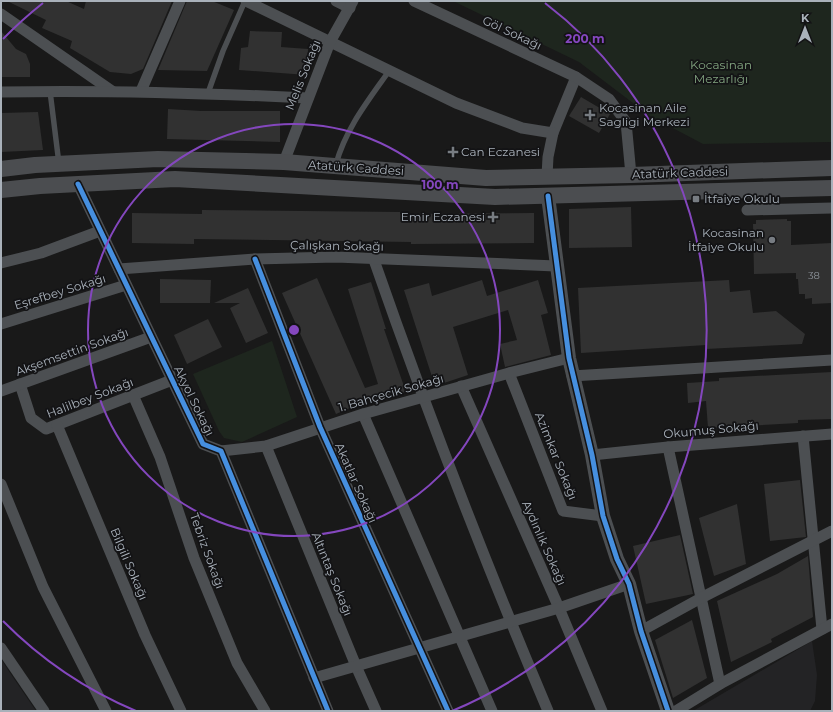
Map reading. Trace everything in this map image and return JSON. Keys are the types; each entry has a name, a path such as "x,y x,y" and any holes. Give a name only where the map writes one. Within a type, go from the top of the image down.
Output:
{"main road":[{"name":"Atatürk Caddesi","path":"1,169 59,164 158,159 284,162 486,178 832,168"},
{"path":"1,190 175,179 494,198 832,188"}],"street":[{"path":"141,92 180,1"},
{"path":"245,1 456,103 522,128 553,133"},
{"path":"336,1 351,4"},
{"name":"Göl Sokağı","path":"414,1 576,77 609,99 626,122 631,175"},
{"name":"Melis Sokağı","path":"284,162 330,42 351,4"},
{"path":"1,14 112,91"},
{"path":"547,176 548,157 553,133 576,77"},
{"path":"1,92 112,91 208,93 308,98"},
{"name":"Akyol Sokağı","path":"78,184 202,444 221,451"},
{"path":"548,196 556,266 572,376 592,455 603,516 618,559 629,584 641,631 668,711"},
{"path":"747,210 832,208"},
{"path":"1,264 41,253 100,231"},
{"name":"Çalışkan Sokağı","path":"119,269 255,259 336,257 374,260 556,266"},
{"name":"Akatlar Sokağı","path":"255,259 320,427 448,711"},
{"path":"374,260 422,398 510,622 548,711"},
{"name":"Eşrefbey Sokağı","path":"1,324 126,285"},
{"name":"Akşemsettin Sokağı","path":"1,391 151,337"},
{"name":"1. Bahçecik Sokağı","path":"221,451 266,446 363,414 461,386 569,358"},
{"path":"572,376 832,360"},
{"name":"Azimkar Sokağı","path":"509,373 563,511 603,516"},
{"name":"Halilbey Sokağı","path":"20,384 31,418 46,429 172,380"},
{"name":"Aydınlık Sokağı","path":"461,386 559,608 602,711"},
{"name":"Tebriz Sokağı","path":"133,395 160,457 194,558 237,663 265,711"},
{"path":"363,414 492,711"},
{"name":"Bilgili Sokağı","path":"57,425 145,635 181,711"},
{"name":"Okumuş Sokağı","path":"592,455 668,446 832,434"},
{"path":"676,711 720,684 827,627 814,540 803,436"},
{"name":"Altıntaş Sokağı","path":"266,446 356,666 376,711"},
{"path":"668,446 720,684"},
{"path":"221,451 328,711"},
{"path":"1,484 3,497 42,587 106,711"},
{"path":"641,631 701,598 832,532"},
{"path":"314,678 559,608 629,584"},
{"path":"1,648 44,711"}],"lane":[{"path":"208,93 223,51 245,1"},
{"path":"335,166 343,143 353,122 389,71"},
{"path":"50,91 59,164"}],"shaded area":[{"path":"812,641 817,675 815,701 810,711 693,711"},
{"path":"1,659 10,673 36,711 1,711"}],"green space":[{"name":"Kocasinan Mezarlığı","path":"453,1 832,1 832,142 703,144 650,116 579,62"},
{"path":"272,341 297,417 242,442 224,438 219,431 193,374"}],"building":[{"path":"7,1 66,1 84,9 86,1 172,1 143,69 131,74 110,72 70,48 72,41 42,28 46,20"},
{"path":"187,1 212,1 234,10 207,71 158,70"},
{"path":"1,31 16,49 26,54 30,64 30,77 1,77"},
{"path":"250,31 282,32 281,47 308,49 307,75 239,70 241,48 248,47"},
{"name":"Kocasinan Aile Sagligi Merkezi","path":"581,97 610,114 599,133 569,116"},
{"path":"168,109 201,111 280,111 280,142 167,139"},
{"path":"38,112 43,150 1,152 1,113"},
{"path":"631,207 632,247 569,248 569,209"},
{"path":"202,210 400,212 400,214 534,213 534,243 411,244 411,242 194,239 194,244 132,243 132,213 202,214"},
{"path":"787,219 787,221 791,221 791,245 832,243 832,303 812,304 812,298 805,299 805,294 799,294 796,273 754,274 753,224 756,224 756,220"},
{"path":"317,278 365,388 378,384 348,289 371,282 386,329 384,329 406,392 384,400 382,394 336,414 282,293"},
{"path":"160,279 211,280 210,303 160,303"},
{"path":"482,280 487,296 538,280 548,313 541,315 551,355 505,367 500,344 517,340 508,310 453,327 468,375 435,386 404,290 429,283 432,296"},
{"path":"729,280 730,292 750,290 753,313 776,311 805,334 802,344 706,349 706,345 581,353 578,288"},
{"path":"248,288 268,333 246,343 230,308 240,303 214,303"},
{"path":"208,319 222,347 187,364 174,335"},
{"path":"832,372 832,419 798,420 798,423 708,428 706,401 688,403 687,383 719,381 719,378"},
{"path":"800,480 806,537 770,541 764,484"},
{"path":"737,504 746,564 714,576 699,518"},
{"path":"680,535 693,594 646,604 633,546"},
{"path":"808,556 813,617 771,639 772,642 731,662 717,601 777,574"},
{"path":"692,620 707,678 673,698 655,640"}],"cycle path":[{"path":"78,184 203,444 221,451 328,711"},
{"path":"548,196 569,358 592,455 603,516 617,559 629,584 641,631 668,711"},
{"path":"255,259 320,427 448,711"}],"place":[{"name":"Kocasinan Aile Sagligi Merkezi","path":"590,115"},
{"name":"Can Eczanesi","path":"453,152"},
{"name":"İtfaiye Okulu","path":"696,199"},
{"name":"Emir Eczanesi","path":"493,217"},
{"name":"Kocasinan İtfaiye Okulu","path":"772,240"}]}
